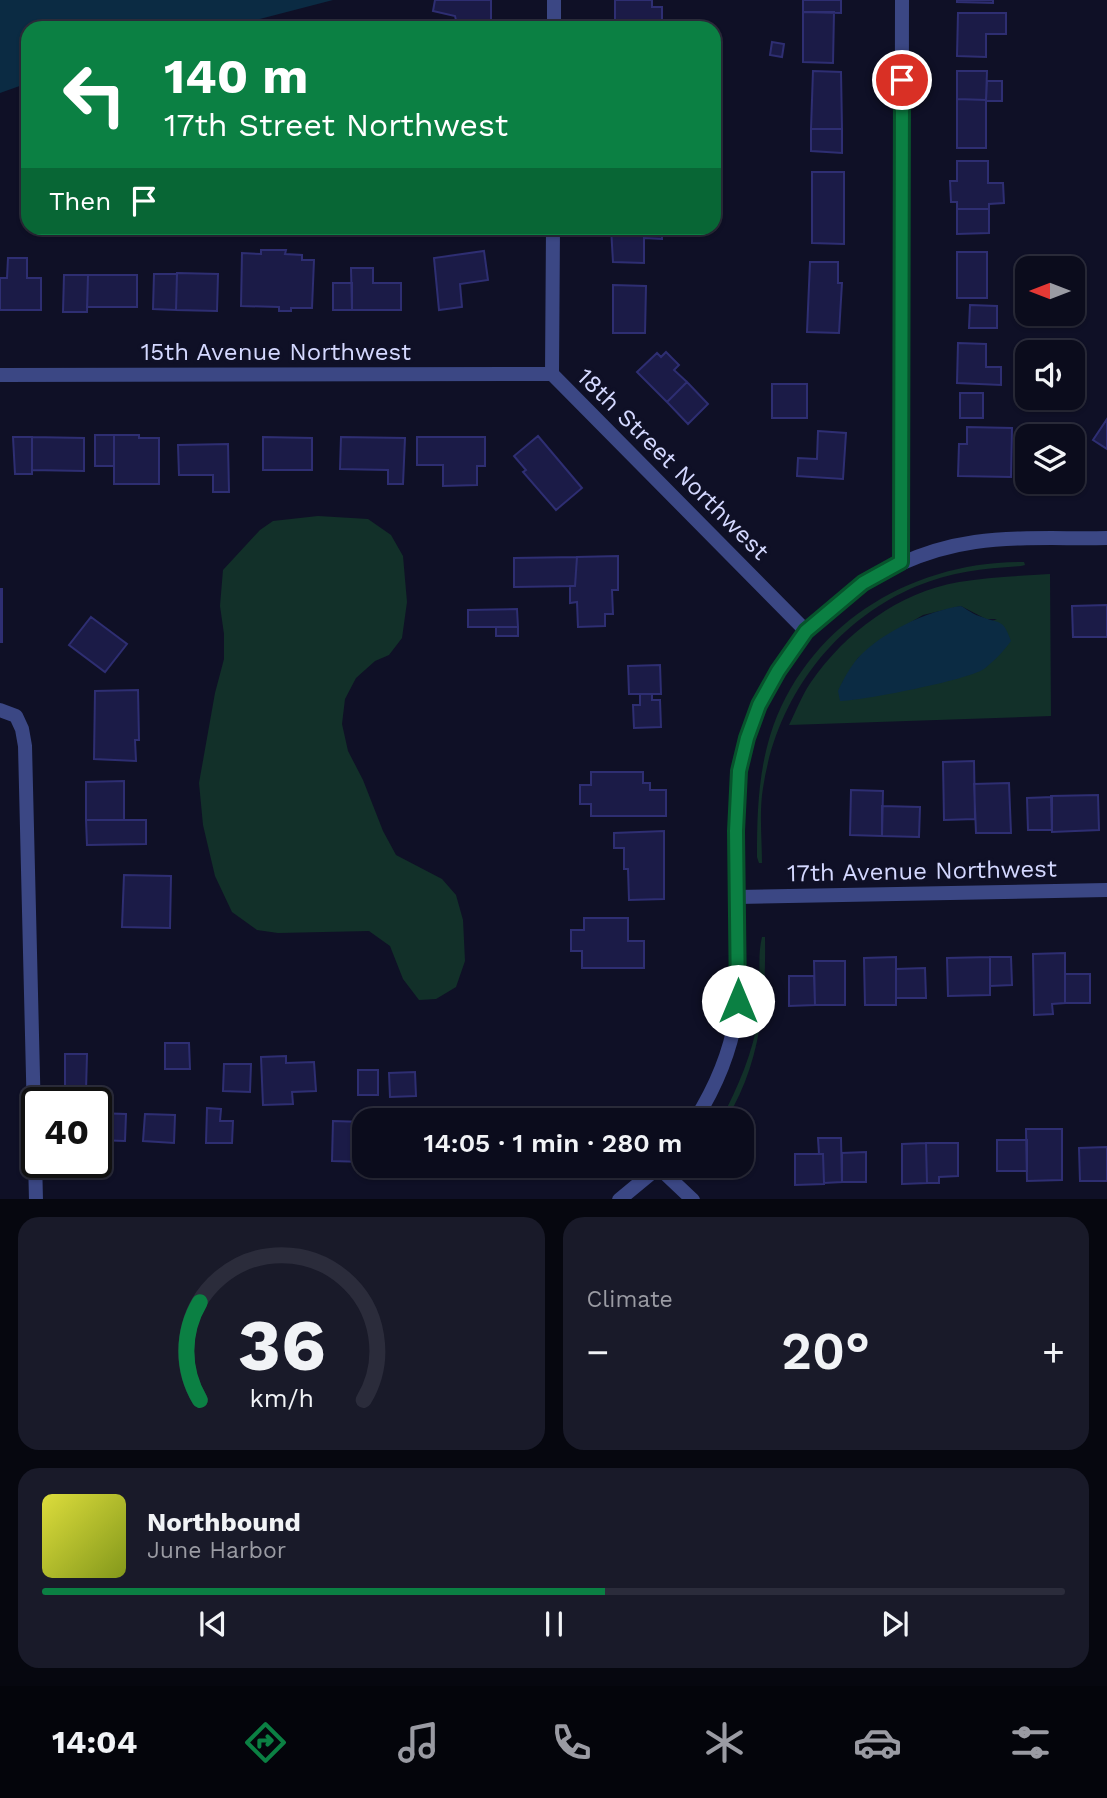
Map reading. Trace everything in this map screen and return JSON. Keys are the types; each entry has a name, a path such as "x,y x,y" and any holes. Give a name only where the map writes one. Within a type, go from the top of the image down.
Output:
{"street":[{"path":"554,0 554,21"},
{"path":"901,562 902,0"},
{"name":"18th Street Northwest","path":"553,235 552,374 806,631"},
{"name":"15th Avenue Northwest","path":"0,375 552,374"},
{"path":"702,1108 713,1090 727,1052 738,1001 736,831 739,771 759,705 778,671 806,631 863,583 901,562 936,550 976,542 1107,538"},
{"path":"0,710 16,716 25,746 36,1199"},
{"name":"17th Avenue Northwest","path":"737,897 1107,890"},
{"path":"619,1199 644,1178"},
{"path":"671,1178 693,1199"}],"green space":[{"path":"318,516 368,519 391,535 403,556 407,602 402,638 389,655 375,661 356,678 345,699 342,724 348,751 396,855 442,879 456,895 463,920 465,961 456,987 436,999 419,1000 403,979 390,946 369,931 278,933 257,930 232,912 215,876 203,825 199,783 215,693 224,659 220,606 223,570 260,530 273,521"},
{"path":"1024,562 1025,565 1021,566 955,574 917,586 887,601 859,620 835,642 813,667 795,694 770,755 762,797 762,863 759,863 758,811 766,751 786,697 809,662 836,632 868,607 903,587 942,573 982,565"},
{"path":"1050,574 1051,716 789,725 808,687 840,647 875,617 895,605 937,587 959,582","holes":["961,606 986,619 997,619 842,683 858,658 882,639 923,615"]},
{"path":"762,937 765,937 759,1031 754,1054 738,1098 733,1108 727,1108 741,1077 755,1033 760,1002"}],"water":[{"path":"0,0 333,0 252,21 21,21 21,86 0,93"},
{"path":"961,606 976,615 1001,623 1011,641 984,669 958,679 914,689 840,701 838,691 844,678 855,662 879,640 920,618"}],"building":[{"path":"435,0 491,0 491,20 456,20 455,16 433,11"},
{"path":"615,0 652,0 652,7 662,7 662,21 615,21"},
{"path":"803,0 841,0 841,13 803,12"},
{"path":"993,0 993,3 957,2"},
{"path":"803,12 834,12 833,63 803,62"},
{"path":"958,13 1006,13 1006,34 986,34 986,57 957,56"},
{"path":"772,42 784,44 782,57 770,55"},
{"path":"813,71 841,72 842,129 811,129"},
{"path":"957,71 987,71 986,100 957,99"},
{"path":"987,81 1002,81 1002,101 986,101"},
{"path":"957,99 986,100 986,148 957,148"},
{"path":"811,129 842,129 842,153 811,151"},
{"path":"957,161 988,161 988,183 1003,183 1004,203 989,204 989,209 957,209 957,202 951,202 950,181 957,181"},
{"path":"812,172 844,172 844,244 812,243"},
{"path":"957,209 989,209 989,233 957,234"},
{"path":"611,235 662,235 662,239 644,238 644,263 613,262"},
{"path":"261,250 286,250 285,254 302,255 302,260 314,260 312,308 279,311 279,307 241,306 242,253 261,254"},
{"path":"484,251 488,280 460,284 462,307 439,310 434,258"},
{"path":"957,252 987,252 987,298 957,298"},
{"path":"8,258 27,258 27,278 41,278 41,310 0,310 0,278 7,278"},
{"path":"810,262 838,262 838,283 842,283 839,333 807,332"},
{"path":"351,268 373,268 373,283 401,283 401,310 352,310"},
{"path":"177,273 218,274 217,311 176,310"},
{"path":"154,274 177,274 176,310 153,309"},
{"path":"64,275 88,275 87,312 63,312"},
{"path":"88,275 137,275 137,307 87,307"},
{"path":"333,283 352,283 352,310 333,310"},
{"path":"613,285 646,286 645,333 613,333"},
{"path":"970,305 997,306 997,328 969,328"},
{"path":"958,343 986,344 986,367 1001,367 1001,385 957,383"},
{"path":"666,352 679,365 674,370 687,382 667,402 637,372 657,353 661,357"},
{"path":"687,382 708,404 688,424 667,402"},
{"path":"772,384 807,384 807,418 772,418"},
{"path":"960,393 983,393 983,418 960,418"},
{"path":"1107,419 1107,449 1093,440"},
{"path":"967,427 1012,428 1011,477 958,476 959,444 967,444"},
{"path":"818,431 846,433 843,479 797,476 798,458 817,459"},
{"path":"95,435 114,435 114,466 95,466"},
{"path":"114,435 159,438 159,484 114,484"},
{"path":"538,436 582,488 556,510 523,472 526,470 514,456"},
{"path":"13,437 32,437 32,474 15,474"},
{"path":"32,437 84,438 84,471 32,470"},
{"path":"263,437 312,438 312,470 263,470"},
{"path":"341,437 405,438 403,484 388,484 388,470 340,469"},
{"path":"417,437 485,437 485,466 477,466 477,485 443,486 443,465 417,465"},
{"path":"228,444 229,492 213,492 213,475 179,475 178,445"},
{"path":"618,556 618,590 612,590 613,614 605,614 605,626 578,627 577,602 570,603 570,586 575,586 577,557"},
{"path":"577,557 575,586 514,587 514,558"},
{"path":"2,589 2,642 0,642"},
{"path":"1107,605 1107,637 1073,637 1072,606"},
{"path":"517,609 518,627 468,627 468,610"},
{"path":"91,617 127,644 105,672 69,645"},
{"path":"496,627 518,627 518,636 496,636"},
{"path":"660,665 661,694 629,694 628,666"},
{"path":"138,690 139,740 135,740 136,761 94,759 95,691"},
{"path":"640,694 652,694 652,700 660,700 661,727 634,728 633,705 640,705"},
{"path":"974,761 975,819 944,820 943,762"},
{"path":"591,772 643,772 643,783 650,783 650,790 666,790 666,816 591,816 591,804 580,804 580,785 591,785"},
{"path":"124,781 124,820 86,820 86,782"},
{"path":"1009,783 1011,833 976,833 974,784"},
{"path":"851,790 883,791 882,836 850,835"},
{"path":"1098,795 1099,830 1052,832 1051,796"},
{"path":"1052,797 1052,830 1028,830 1027,798"},
{"path":"882,806 920,807 919,837 882,836"},
{"path":"86,820 146,820 146,844 87,845"},
{"path":"664,831 664,899 629,900 624,848 614,848 614,833"},
{"path":"124,875 171,876 170,928 122,927"},
{"path":"584,918 628,918 628,941 644,941 644,968 582,968 582,951 571,951 571,930 584,930"},
{"path":"1065,953 1065,1003 1052,1004 1053,1014 1034,1015 1033,954"},
{"path":"896,957 896,1005 865,1005 864,958"},
{"path":"990,957 1011,957 1012,985 990,986"},
{"path":"990,957 990,995 948,996 947,958"},
{"path":"814,961 845,961 845,1005 815,1005"},
{"path":"925,968 926,998 896,998 896,969"},
{"path":"1065,974 1090,974 1090,1003 1065,1003"},
{"path":"789,976 814,976 815,1005 789,1006"},
{"path":"165,1043 189,1043 190,1069 165,1069"},
{"path":"65,1054 87,1054 86,1087 65,1087"},
{"path":"286,1056 286,1063 314,1062 316,1091 292,1092 293,1104 263,1105 261,1057"},
{"path":"224,1064 251,1064 250,1092 223,1091"},
{"path":"358,1070 378,1070 378,1095 358,1095"},
{"path":"415,1072 416,1096 390,1097 389,1073"},
{"path":"207,1108 221,1109 220,1121 233,1121 232,1143 206,1143"},
{"path":"112,1114 126,1114 125,1141 112,1141"},
{"path":"145,1114 175,1115 174,1143 143,1141"},
{"path":"333,1121 352,1122 352,1162 332,1161"},
{"path":"1026,1129 1062,1129 1062,1180 1027,1181"},
{"path":"818,1138 841,1138 842,1182 824,1183 823,1154 819,1154"},
{"path":"997,1140 1027,1140 1027,1171 997,1171"},
{"path":"926,1143 927,1183 902,1184 902,1144"},
{"path":"926,1143 958,1143 958,1176 939,1177 939,1183 927,1183"},
{"path":"1107,1147 1107,1181 1080,1181 1079,1148"},
{"path":"866,1152 866,1182 842,1182 842,1153"},
{"path":"795,1154 823,1154 824,1184 795,1185"}],"route":[{"path":"738,1001 736,831 739,771 759,705 797,641 806,631 863,583 901,562 902,80"}]}
